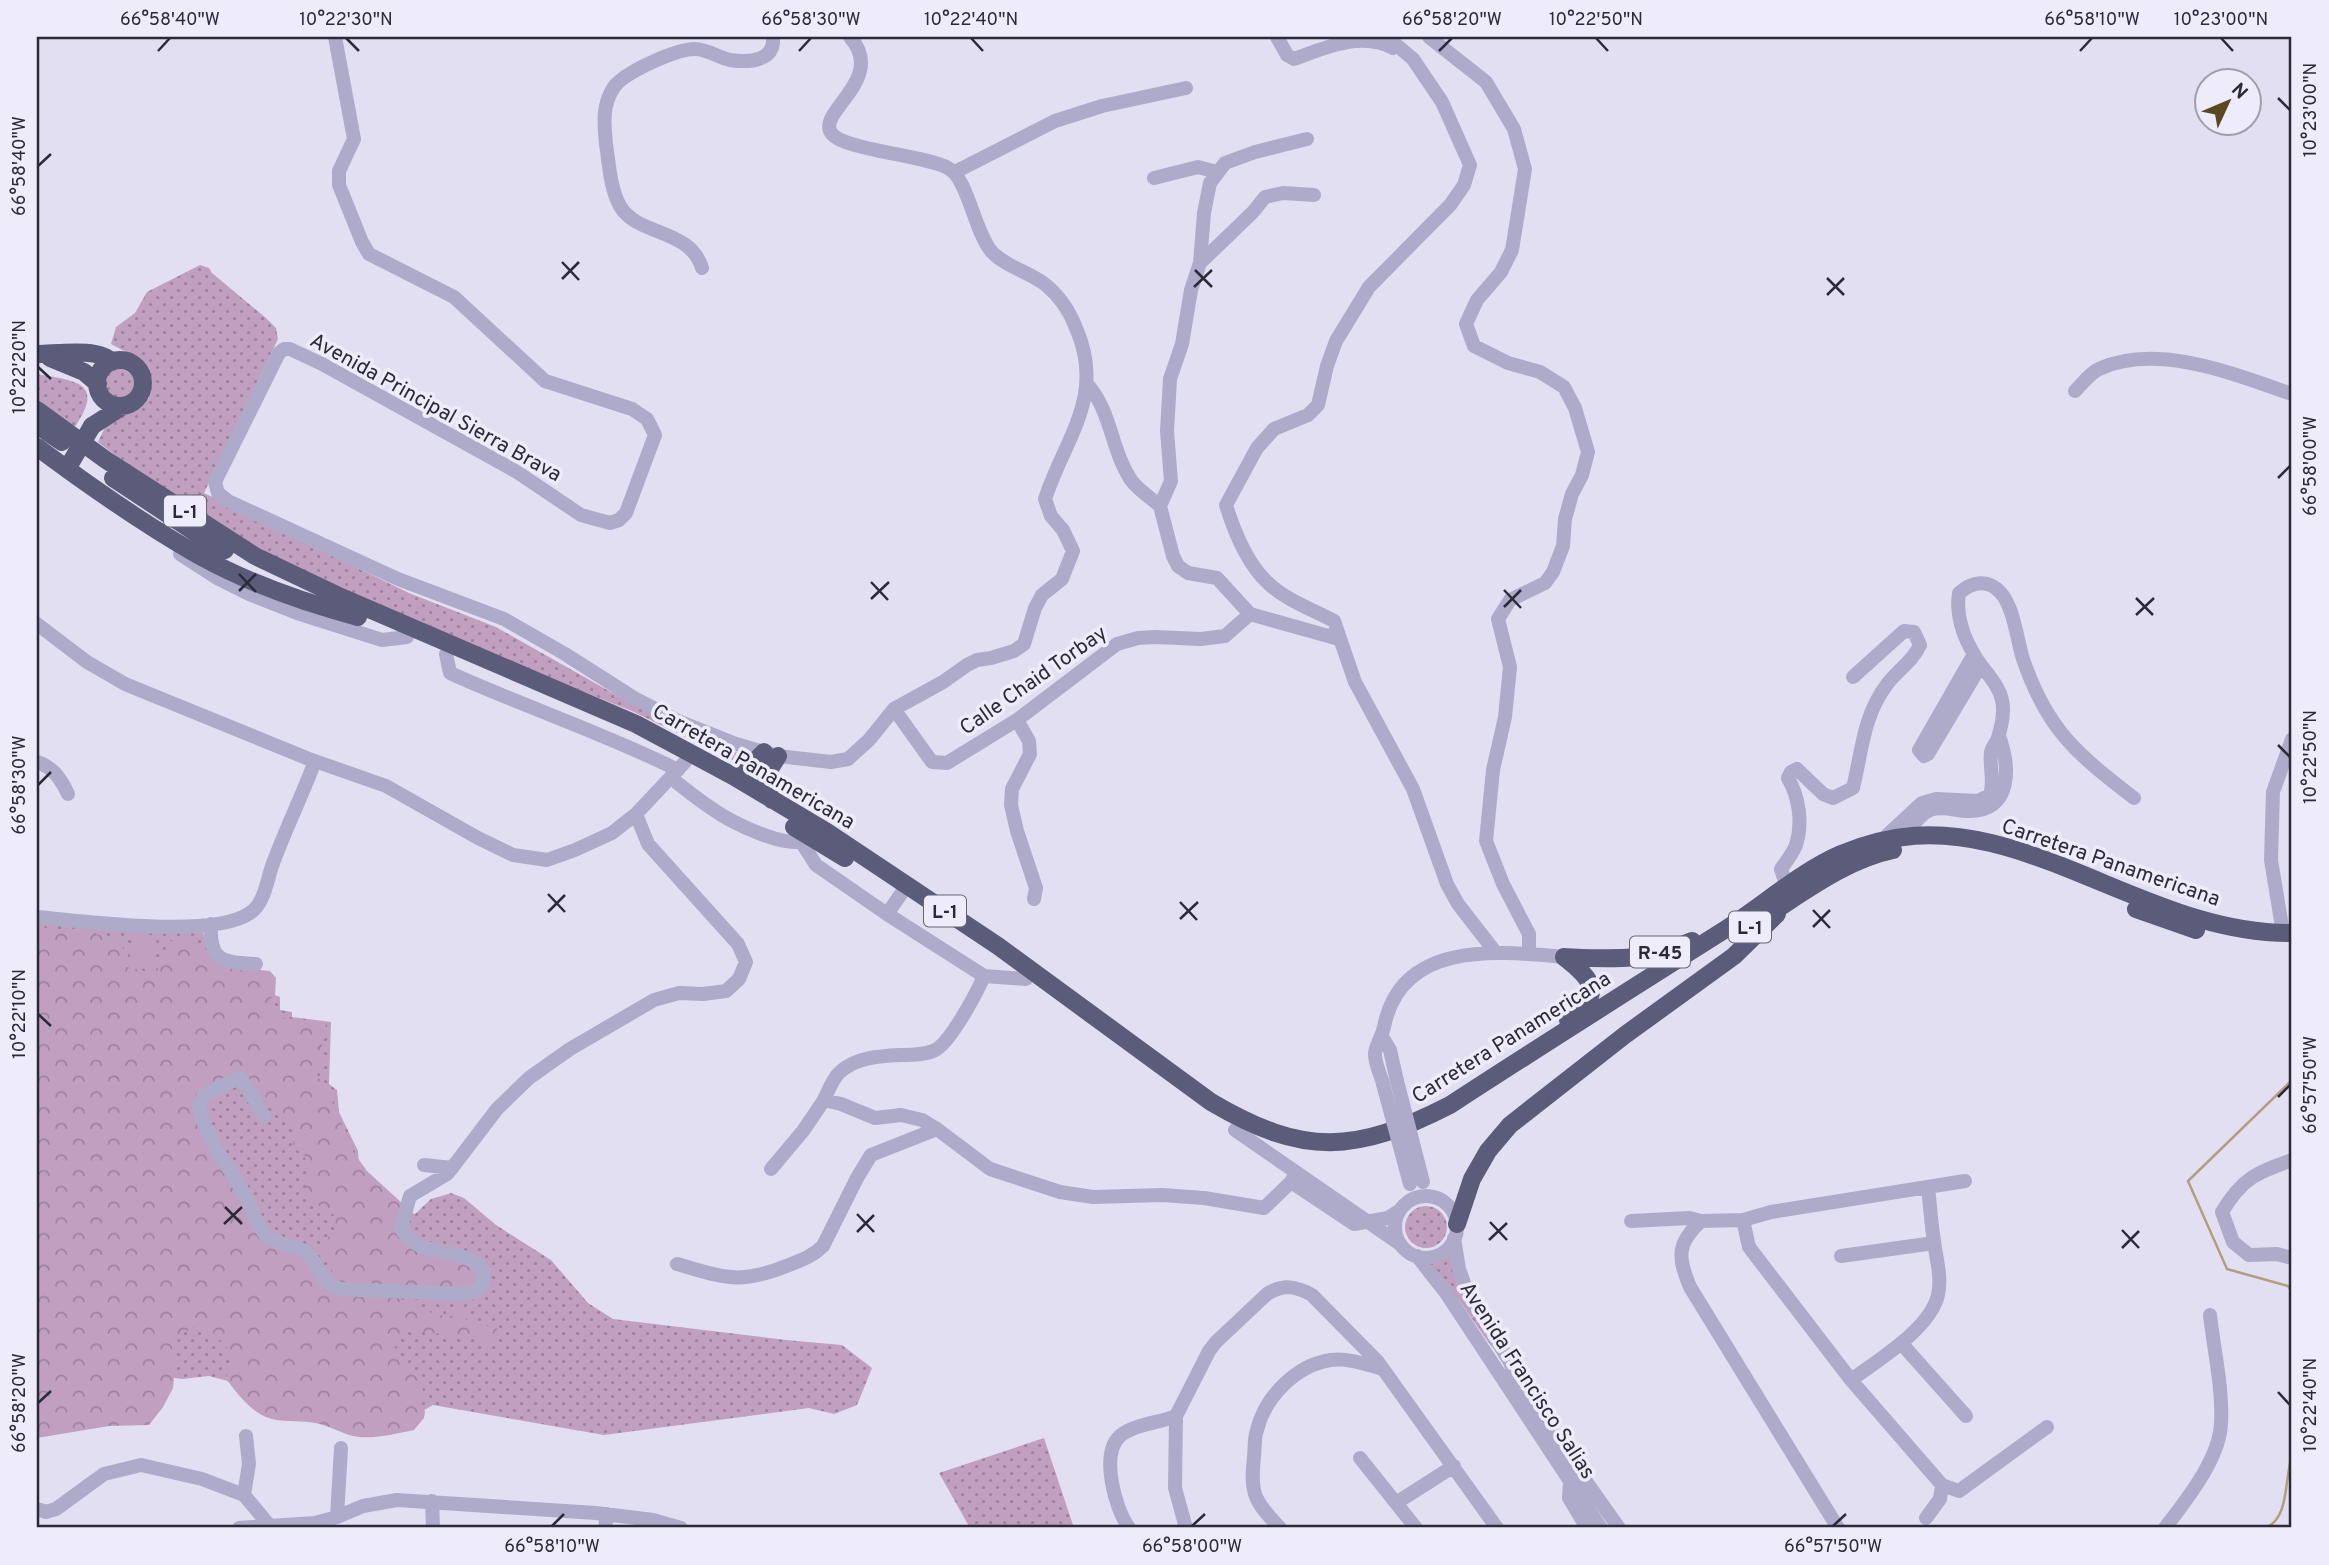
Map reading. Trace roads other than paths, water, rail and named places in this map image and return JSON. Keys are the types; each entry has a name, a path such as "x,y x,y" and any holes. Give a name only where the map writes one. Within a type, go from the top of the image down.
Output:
{"main road":[{"path":"112,362 98,353 37,354 84,372 109,403 123,406"},
{"path":"66,469 92,426 101,371 112,362 126,361 142,375 143,388 140,395 135,401 92,426"},
{"name":"Carretera Panamericana","path":"37,410 106,460 255,556 341,597 636,724 733,776 827,832 998,946 1211,1102 1268,1131 1320,1143 1366,1140 1418,1122 1450,1105 1749,914 1792,883 1840,855 1909,835 1952,834 1992,843 2038,856 2194,918 2289,936"},
{"name":"Carretera Panamericana","path":"37,425 196,533 267,573 358,617 632,735 678,770 901,894 1026,979 1235,1130 1317,1151 1343,1152 1384,1145 1418,1134 1828,877 1885,852 1916,845 1942,844 1992,853 2041,870 2170,923 2198,931 2267,943 2289,936"},
{"name":"L-1","path":"37,447 66,469 198,555 309,604 358,617"},
{"path":"733,776 771,754"},
{"path":"771,754 765,786 772,800"},
{"path":"1455,1231 1472,1179 1488,1151 1510,1125 1625,1035 1734,956 1789,902"},
{"name":"R-45","path":"1564,957 1624,960 1674,949 1749,914"},
{"name":"L-1","path":"1535,1050 1556,1028 1580,1011 1589,998 1590,981 1584,972 1564,957"}],"street":[{"name":"Avenida Principal Sierra Brava","path":"335,37 354,139 339,171 339,185 369,254 454,297 545,381 632,409 647,419 655,435 652,447 626,513 619,520 610,523 581,515 505,465 322,364 290,349 284,349 279,353 215,482 218,493 228,501 398,579 504,619 634,698 678,721 736,744 771,754"},
{"path":"702,268 698,256 690,247 632,218 620,207 610,176 604,109 615,86 632,73 668,55 695,49 730,60 755,60 766,57 771,52 773,37"},
{"path":"771,754 831,762 848,759 869,740 894,709 943,682 967,665 1014,651 1024,644 1035,608 1042,595 1062,579 1073,551 1063,530 1051,516 1045,499 1068,446 1088,385 1081,338 1067,310 1046,285 992,252 955,172 936,162 852,144 833,136 829,130 830,117 851,94 860,74 860,59 850,37"},
{"path":"1278,37 1289,59 1343,43 1377,41 1413,59"},
{"path":"1387,37 1413,59 1442,102 1469,165 1464,185 1451,204 1369,288 1336,341 1318,405 1308,415 1274,429 1257,448 1226,505 1233,528 1249,559 1267,582 1289,598 1334,621 1355,682 1413,789 1447,884 1458,904 1496,953"},
{"path":"1429,37 1486,82 1514,129 1525,169 1512,250 1501,272 1477,300 1466,324 1474,346 1508,363 1540,372 1564,387 1575,408 1588,453 1582,475 1572,494 1565,519 1563,546 1553,572 1545,583 1510,600 1498,618 1510,667 1504,717 1493,770 1486,841 1503,884 1529,934 1530,954"},
{"path":"955,172 1055,121 1102,106 1186,88"},
{"path":"1160,506 1171,481 1167,431 1170,379 1182,344 1191,290 1200,263 1204,213 1210,183 1225,163 1255,152 1307,139"},
{"path":"1154,178 1198,167 1217,172"},
{"path":"1200,263 1265,197 1283,193 1314,195"},
{"path":"2075,391 2097,369 2135,359 2179,360 2292,394"},
{"path":"1088,385 1099,398 1131,481 1160,506 1172,556 1178,566 1188,573 1217,578 1250,614 1339,639"},
{"path":"37,457 229,584 298,613 382,640 407,637"},
{"path":"1880,842 1922,803 1936,799 1978,800 1990,795 1994,778 1991,751 1999,736 2003,712 1994,680 1978,659 1960,624 1957,608 1959,593 1971,584 1988,584 2002,593 2011,614 2023,658 2048,716 2069,744 2134,798"},
{"name":"Calle Chaid Torbay","path":"894,709 932,762 947,763 1017,720 1117,644 1138,638 1201,639 1225,636 1250,614"},
{"path":"37,624 88,662 125,684 312,760 386,786 513,855 547,860 612,833 636,814 678,770 712,809 738,824 773,839 807,840 816,865 984,976 1026,979"},
{"path":"1792,883 1784,878 1781,869 1796,846 1798,801 1788,778 1791,772 1797,769 1816,788 1833,798 1853,788 1863,733 1888,683 1915,655 1920,645 1914,632 1904,631 1853,677"},
{"path":"1978,659 1928,754 1924,756 1919,750 1978,659"},
{"path":"1017,720 1029,741 1030,754 1012,789 1011,804 1036,888 1034,899"},
{"path":"1909,835 1915,823 1927,811 1940,807 1971,811 1992,805 1998,800 2007,776 2005,753 1999,736"},
{"path":"2289,936 2271,860 2273,792 2292,739"},
{"path":"37,917 190,927 226,923 251,913 264,892 312,760"},
{"path":"37,762 45,765 61,779 68,794"},
{"path":"264,1116 239,1078 204,1095 199,1105 205,1128 264,1233 271,1240 299,1248 308,1254 325,1282 338,1289 460,1294 475,1292 483,1284 484,1271 478,1263 469,1258 413,1245 405,1237 401,1228 410,1196 447,1174 497,1108 529,1078 570,1049 654,1000 679,993 726,991 739,979 746,962 738,944 648,844 636,814"},
{"path":"887,914 901,894"},
{"path":"211,925 210,939 215,954 223,961 256,964"},
{"name":"R-45","path":"1496,953 1564,957"},
{"name":"Carretera Panamericana","path":"1411,1199 1416,1183 1390,1083 1375,1053 1387,1015 1404,984 1431,964 1448,958 1496,953"},
{"path":"771,1169 803,1131 838,1073 853,1062 934,1051 943,1044 975,996 984,976"},
{"path":"824,1100 875,1118 901,1115 922,1120 990,1169 1060,1192 1093,1198 1172,1196 1204,1198 1264,1208 1294,1177"},
{"path":"677,1264 725,1278 737,1278 761,1276 814,1255 822,1246 871,1155 937,1129"},
{"path":"1235,1130 1294,1177 1417,1256 1435,1256 1443,1252 1455,1231"},
{"path":"2292,1160 2259,1172 2235,1190 2222,1212 2233,1242 2249,1255 2277,1254 2292,1258"},
{"path":"424,1165 453,1167"},
{"path":"1631,1221 1689,1218 1701,1221 1743,1220 1771,1212 1965,1181"},
{"name":"Carretera Panamericana","path":"1416,1183 1435,1197"},
{"path":"1851,1380 1901,1343 1926,1320 1938,1297 1940,1276 1928,1188"},
{"path":"1367,1223 1388,1218 1411,1199 1435,1197"},
{"name":"R-45","path":"1435,1197 1446,1203 1453,1213 1455,1231"},
{"path":"1399,1211 1395,1222 1400,1244"},
{"path":"1743,1220 1749,1247 1851,1380 1941,1485 1959,1490 2047,1427"},
{"path":"1701,1221 1690,1231 1681,1248 1682,1266 1690,1287 1838,1528"},
{"name":"Avenida Francisco Salias","path":"1455,1231 1459,1269 1468,1294 1510,1362 1517,1384 1619,1528"},
{"path":"1841,1256 1934,1243"},
{"name":"Avenida Francisco Salias","path":"1417,1256 1446,1293 1601,1528"},
{"path":"1186,1528 1175,1488 1176,1416 1209,1351 1276,1288 1288,1286 1312,1295 1383,1369 1497,1528"},
{"path":"2165,1528 2194,1489 2213,1454 2221,1426 2220,1390 2210,1315"},
{"path":"1901,1343 1966,1416"},
{"path":"1280,1528 1256,1496 1252,1479 1256,1432 1262,1414 1290,1379 1315,1364 1329,1360 1355,1361 1383,1369"},
{"path":"1129,1528 1114,1498 1110,1453 1113,1444 1128,1431 1176,1416"},
{"path":"244,1495 250,1464 246,1436"},
{"path":"337,1517 341,1448"},
{"path":"1360,1458 1416,1528"},
{"path":"37,1509 46,1512 56,1509 104,1474 141,1465 202,1479 244,1495 268,1525"},
{"path":"1396,1503 1454,1466"},
{"path":"1570,1482 1569,1498 1587,1528"},
{"path":"1926,1518 1940,1499 1941,1485"},
{"path":"239,1528 297,1525 397,1500 554,1509 606,1521 653,1520 681,1528"},
{"path":"432,1501 433,1528"}],"waterway":[{"path":"2292,1080 2188,1181 2227,1269 2288,1286 2292,1293"},
{"path":"2265,1528 2279,1516 2292,1456"}]}
